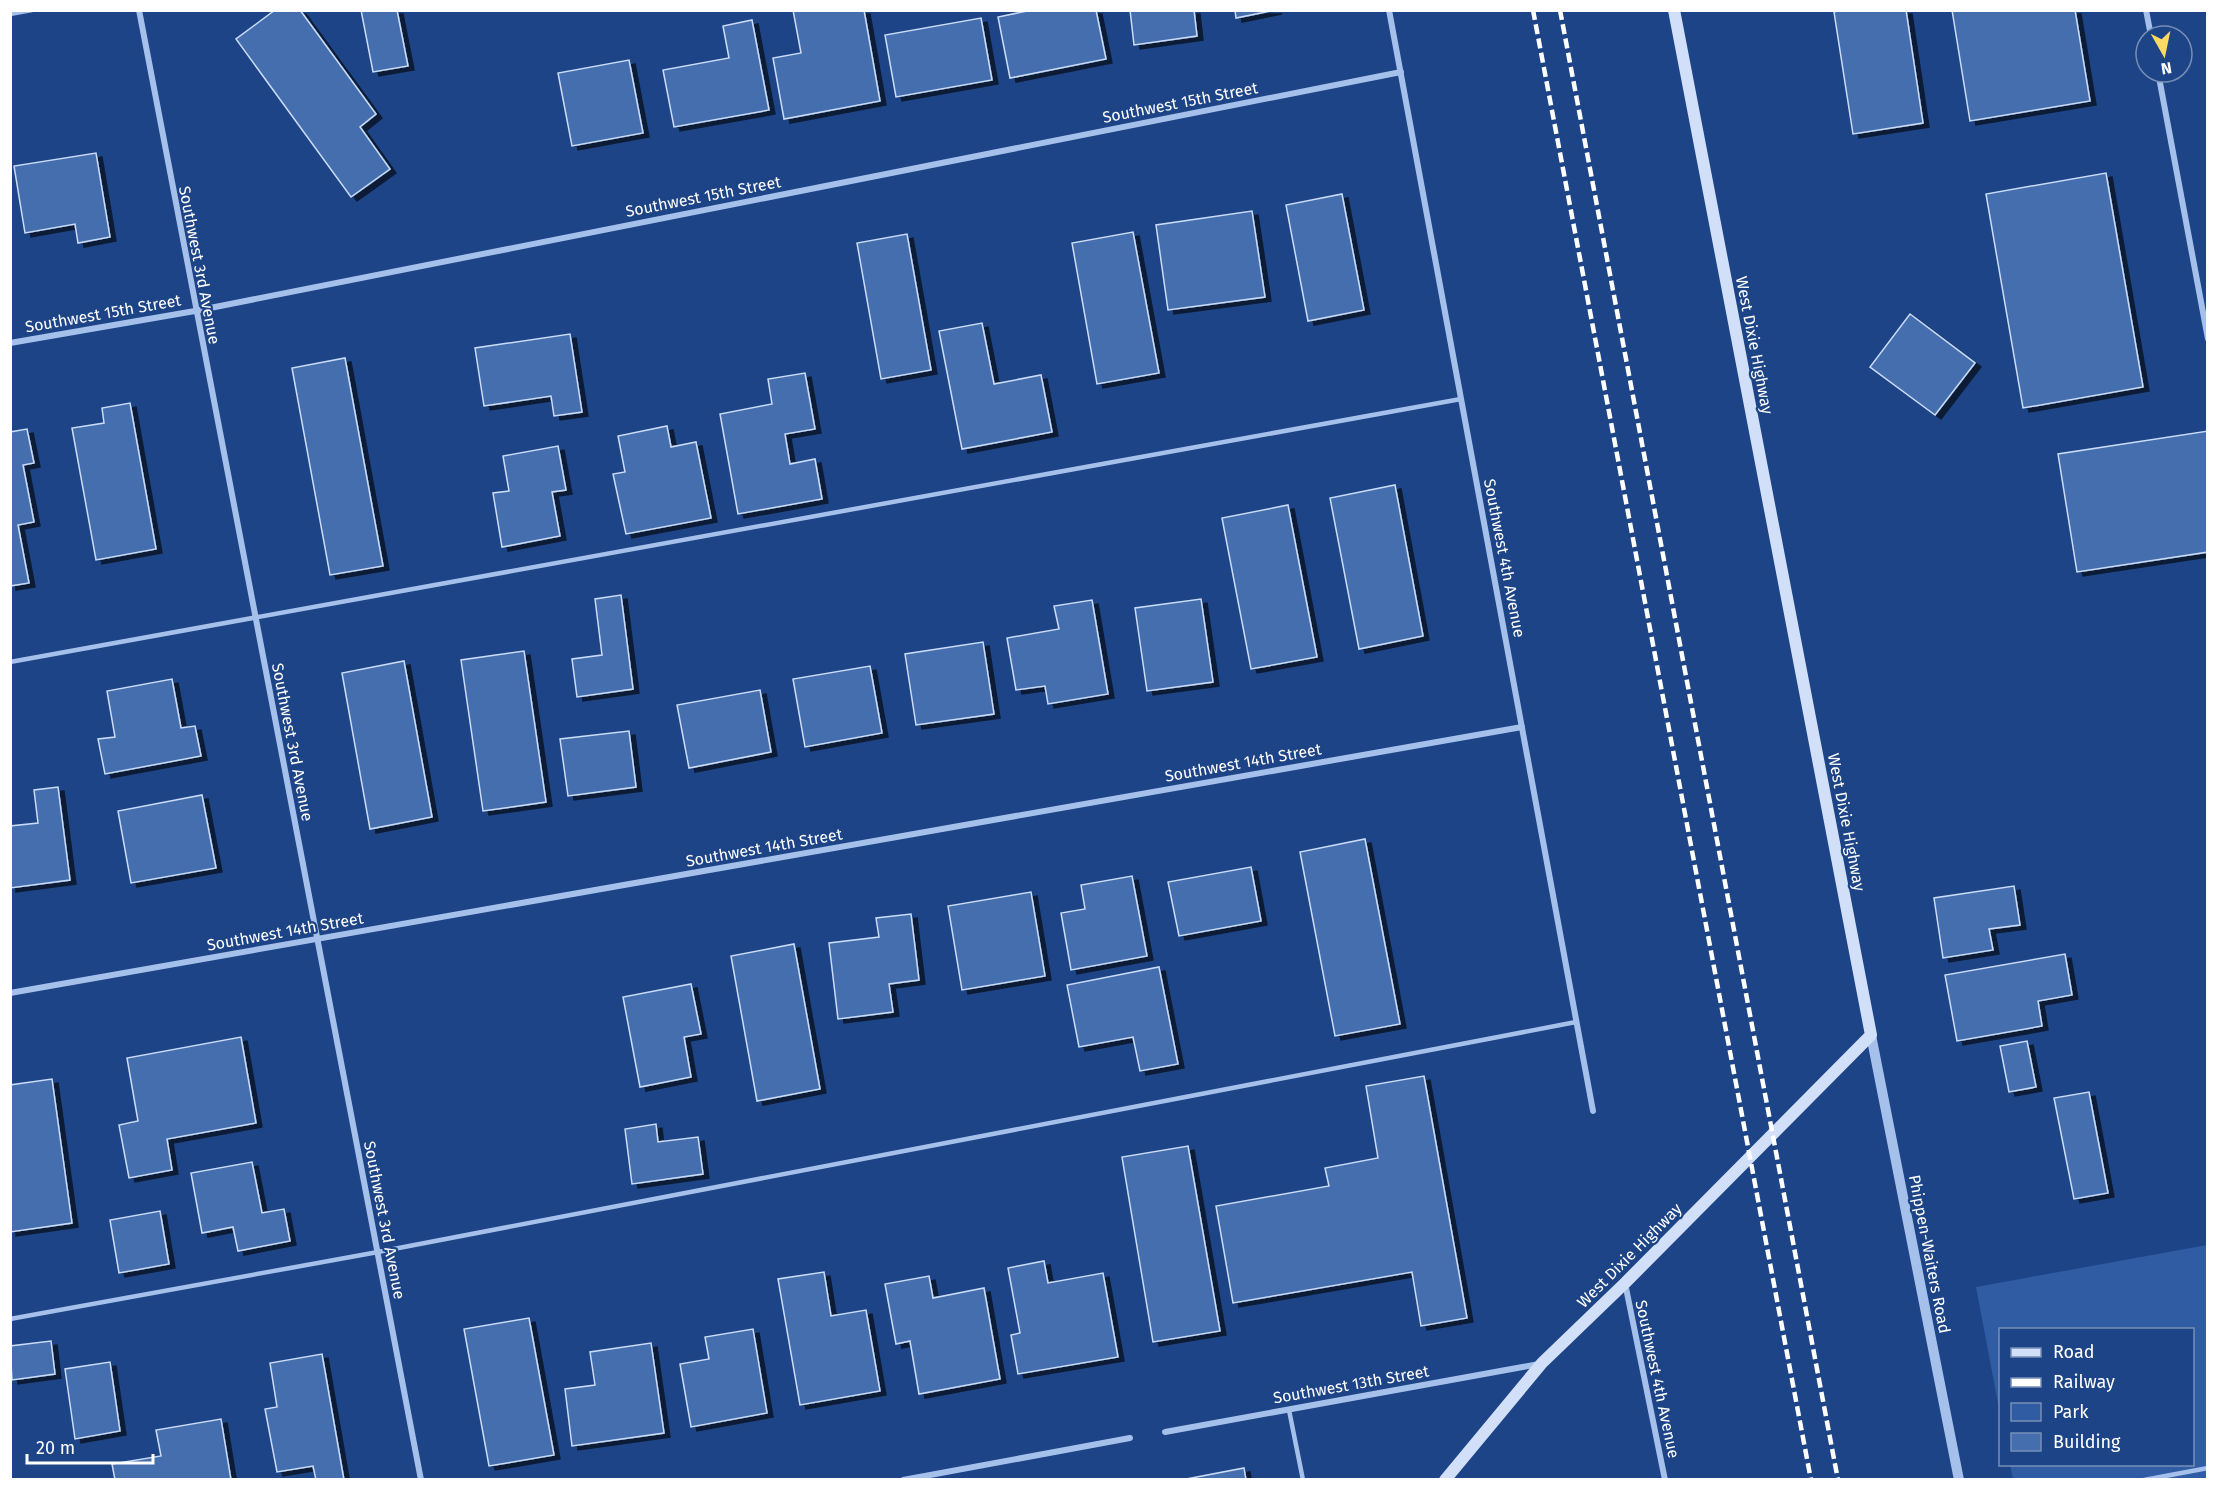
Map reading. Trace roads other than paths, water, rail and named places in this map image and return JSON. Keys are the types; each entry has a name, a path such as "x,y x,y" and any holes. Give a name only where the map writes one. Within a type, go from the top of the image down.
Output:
{"main road":[{"name":"West Dixie Highway","path":"1445,1479 1542,1363 1625,1283 1871,1035 1674,10"}],"street":[{"name":"Southwest 3rd Avenue","path":"138,10 319,939 421,1479"},
{"name":"Southwest 4th Avenue","path":"1389,10 1593,1111"},
{"name":"Southwest 15th Street","path":"10,343 195,310 1401,72"},
{"path":"2160,84 2208,339"},
{"name":"Southwest 14th Street","path":"10,993 1522,727"},
{"name":"Phippen-Waiters Road","path":"1871,1035 1959,1479"},
{"name":"Southwest 4th Avenue","path":"1625,1283 1665,1479"},
{"name":"Southwest 13th Street","path":"1165,1432 1542,1363"},
{"path":"903,1479 1130,1438"}],"lane":[{"path":"10,14 32,10"},
{"path":"10,662 1461,399"},
{"path":"10,1318 378,1252 1576,1022"},
{"path":"1289,1410 1303,1479"},
{"path":"2144,1479 2208,1468"}],"railway":[{"path":"1533,10 1811,1480"},
{"path":"1560,10 1838,1480"}]}
